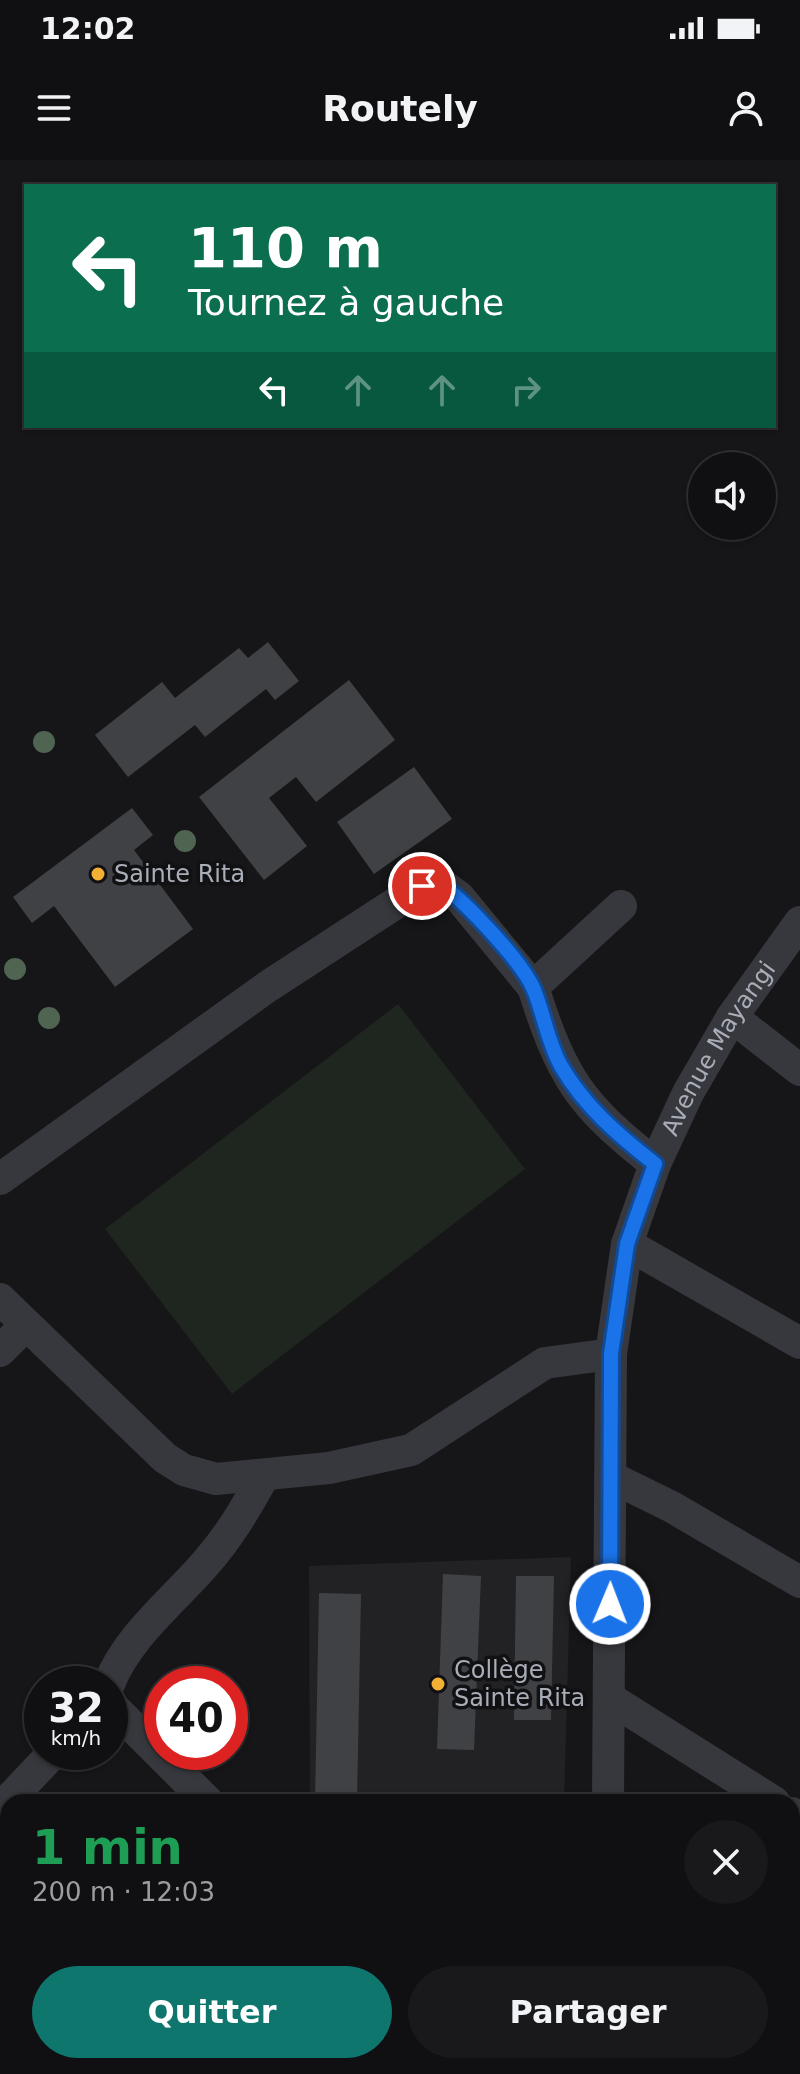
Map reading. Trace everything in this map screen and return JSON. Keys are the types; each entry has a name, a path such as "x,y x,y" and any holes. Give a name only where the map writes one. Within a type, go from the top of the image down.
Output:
{"street":[{"path":"0,1179 267,987 422,886 441,884 459,897 533,987 559,1063 576,1090 606,1125 655,1164"},
{"path":"533,987 621,906"},
{"name":"Avenue Mayangi","path":"608,1794 613,1478 611,1354 627,1244 655,1164 688,1093 732,1017 800,922"},
{"path":"732,1017 800,1070"},
{"path":"627,1244 800,1343"},
{"path":"0,1299 155,1449 184,1470 216,1479 263,1477 411,1450 545,1363 611,1354"},
{"path":"0,1351 26,1325"},
{"path":"118,1666 152,1621 229,1536 263,1477"},
{"path":"613,1478 672,1507 800,1582"},
{"path":"609,1698 761,1794"},
{"path":"128,1722 200,1794"},
{"path":"14,1794 37,1770"}],"shaded area":[{"path":"398,1004 525,1169 232,1394 105,1229"},
{"name":"Collège Sainte Rita","path":"571,1557 564,1794 310,1794 309,1566"}],"building":[{"path":"268,642 299,681 275,700 266,689 205,737 195,725 128,777 95,735 162,682 175,698 239,648 248,658"},
{"path":"349,680 395,740 316,802 296,777 269,798 307,846 264,880 199,797"},
{"path":"414,767 452,819 374,874 337,822"},
{"name":"Sainte Rita","path":"132,808 153,835 134,850 193,929 115,987 54,906 32,923 13,897"},
{"path":"443,1574 481,1576 474,1750 437,1749"},
{"path":"516,1576 554,1576 551,1720 514,1720"},
{"path":"319,1593 361,1594 357,1794 315,1794"}],"place":[{"name":"Sainte Rita","path":"98,874"},
{"name":"Collège Sainte Rita","path":"438,1684"}],"route":[{"path":"422,886 441,884 459,897 499,943 533,987 559,1063 576,1090 606,1125 655,1164 627,1244 611,1354 613,1478 610,1604"}]}
